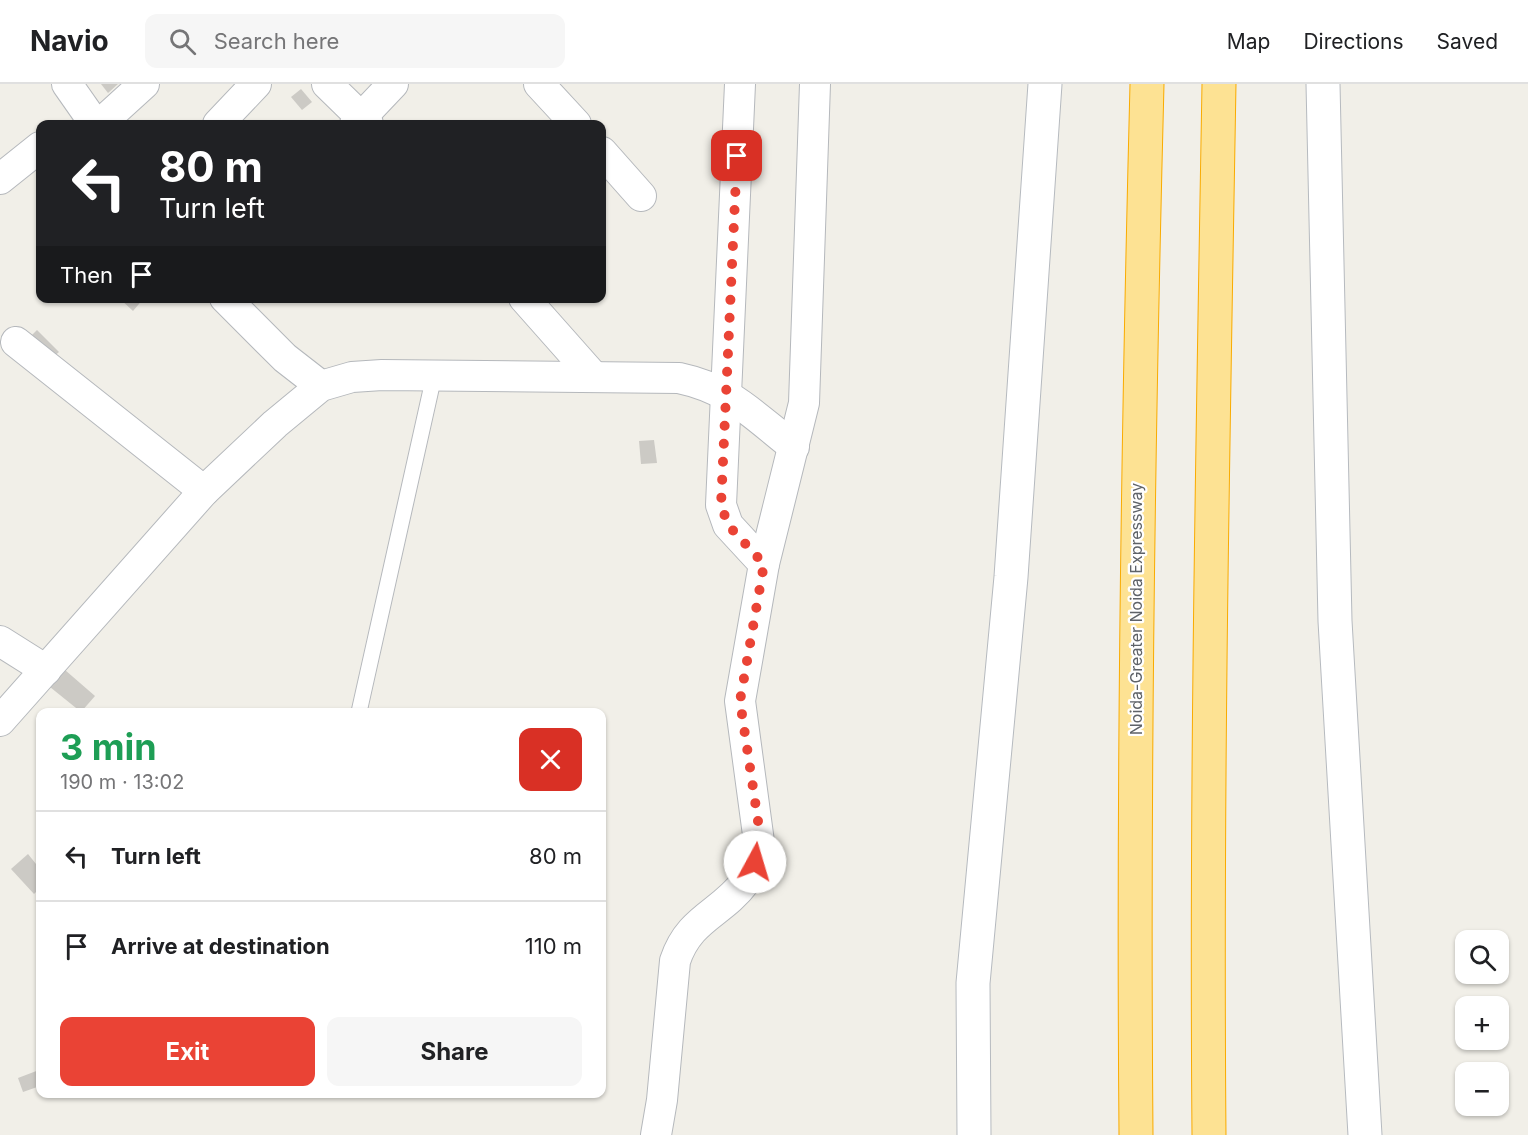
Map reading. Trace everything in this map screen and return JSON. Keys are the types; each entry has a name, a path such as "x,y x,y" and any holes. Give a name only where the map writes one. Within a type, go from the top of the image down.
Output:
{"highway":[{"name":"Noida-Greater Noida Expressway","path":"1136,1135 1134,904 1137,493 1147,84"},
{"path":"1209,1135 1207,929 1219,84"}],"street":[{"path":"67,84 86,120"},
{"path":"89,120 144,84"},
{"path":"222,120 256,84"},
{"path":"327,84 360,120"},
{"path":"364,120 393,84"},
{"path":"539,84 572,120"},
{"path":"740,84 728,394 721,505 728,525 764,564"},
{"path":"656,1135 675,961 681,943 691,930 745,882 755,862 757,852 758,821 740,701 764,564 804,403 815,84"},
{"path":"974,1135 973,983 1011,577 1045,84"},
{"path":"1323,84 1335,621 1365,1135"},
{"path":"0,179 36,150"},
{"path":"606,157 641,196"},
{"path":"230,303 285,358 321,386"},
{"path":"528,303 594,377"},
{"path":"16,342 204,491"},
{"path":"0,721 204,491 302,400 321,386 352,377 679,378 703,383 728,394 794,447"},
{"path":"0,641 46,670"}],"lane":[{"path":"361,708 434,376"}],"building":[{"path":"101,84 118,84 108,93"},
{"path":"301,89 312,102 302,110 291,97"},
{"path":"124,303 140,303 133,311"},
{"path":"37,330 59,352 52,358 30,337"},
{"path":"654,440 657,463 641,464 639,441"},
{"path":"65,670 95,696 84,708 76,708 50,687"},
{"path":"28,854 36,864 36,892 34,894 11,869"},
{"path":"36,1071 36,1087 23,1092 18,1078"}],"route":[{"path":"737,156 728,394 721,505 728,525 764,564 740,701 744,740 758,821 759,842 755,862"}]}
